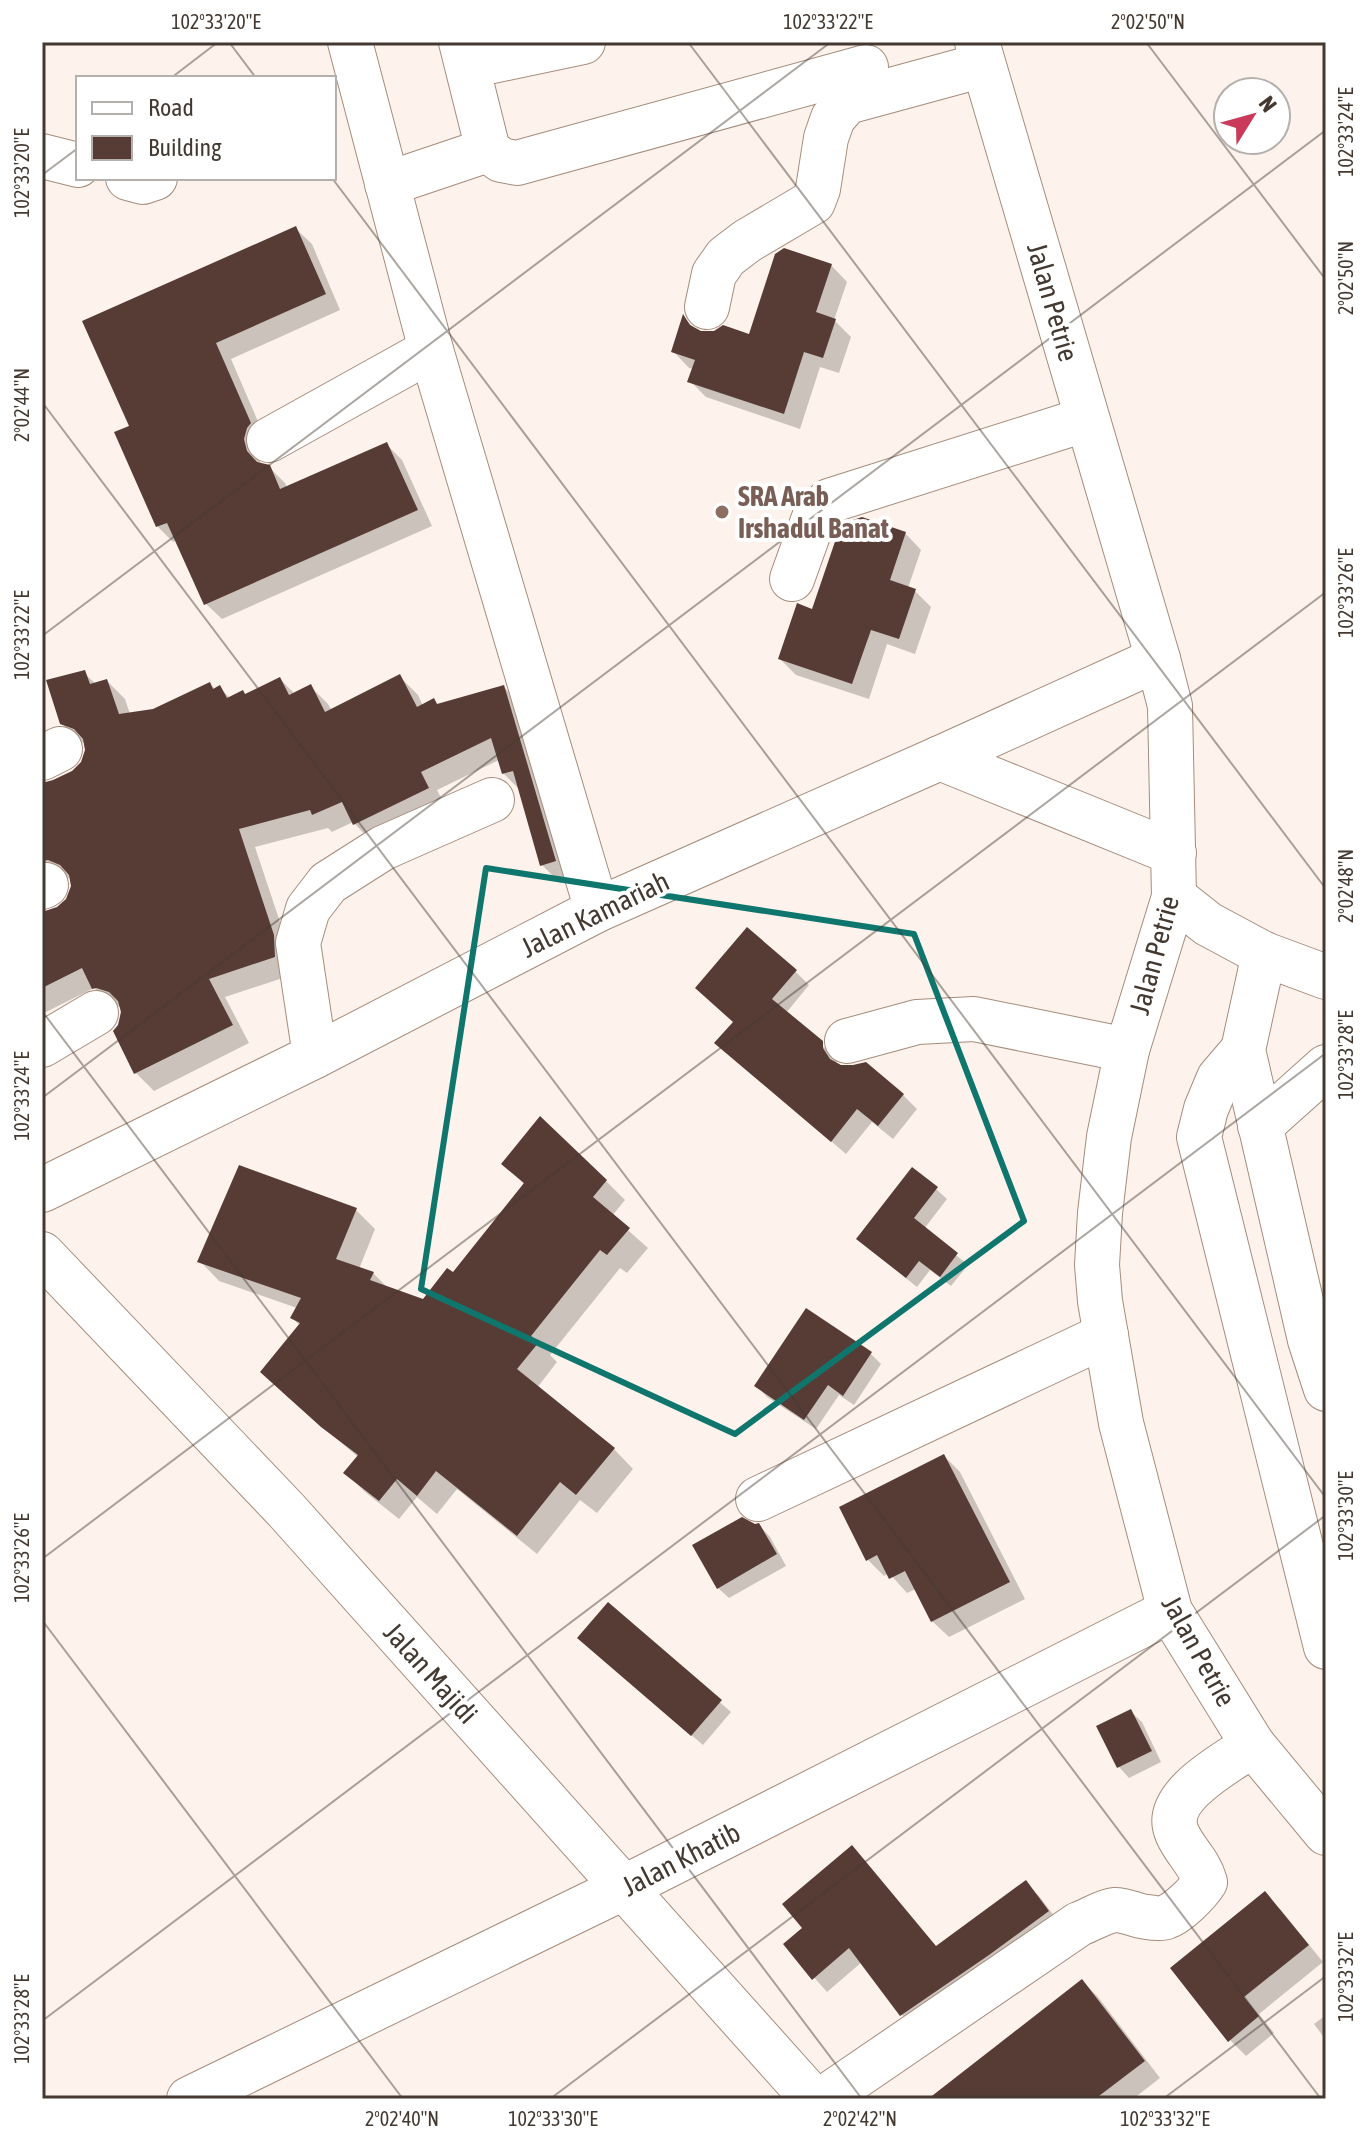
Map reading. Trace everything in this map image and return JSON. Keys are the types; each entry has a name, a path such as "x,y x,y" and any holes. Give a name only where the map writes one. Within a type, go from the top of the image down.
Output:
{"street":[{"path":"350,42 351,121 387,184 431,350 597,910"},
{"path":"583,42 465,54 488,150 501,160 517,163 867,68 980,53"},
{"name":"Jalan Petrie","path":"980,53 1170,706 1174,897 1127,1050 1109,1137 1100,1213 1097,1265 1100,1301 1121,1423 1170,1611 1253,1745 1326,1833"},
{"path":"707,307 714,274 726,257 813,202 833,118 847,102 867,68"},
{"path":"387,184 488,150"},
{"path":"42,156 76,164"},
{"path":"269,440 431,350"},
{"path":"792,579 815,515 829,501 1087,419"},
{"name":"Jalan Kamariah","path":"42,1190 315,1056 597,910 1158,659"},
{"path":"940,758 1174,853"},
{"path":"315,1056 298,943 308,909 328,883 383,848 492,800"},
{"path":"1174,897 1208,924 1264,954 1326,977"},
{"path":"1264,954 1243,1050 1310,1340 1326,1389"},
{"path":"42,1045 96,1013"},
{"path":"847,1041 917,1022 974,1019 1127,1050"},
{"path":"1243,1050 1219,1078 1199,1137 1326,1647"},
{"path":"1260,1126 1326,1067"},
{"name":"Jalan Majidi","path":"42,1254 287,1511 813,2099"},
{"path":"758,1499 1106,1335"},
{"name":"Jalan Khatib","path":"189,2099 625,1887 1170,1611"},
{"path":"823,2099 1079,1924 1110,1910 1157,1918 1167,1917 1178,1909 1205,1882 1201,1869 1176,1832 1175,1813 1188,1791 1253,1745"}],"highlighted area":[{"path":"486,868 914,934 1024,1221 735,1434 421,1289"}],"building":[{"path":"296,226 326,294 216,343 251,423 244,439 247,451 257,462 270,465 280,489 387,442 418,510 204,605 167,523 156,527 114,432 129,426 82,321"},
{"path":"784,248 832,264 816,312 836,319 823,358 804,352 784,414 687,382 695,360 671,352 683,314 690,325 701,331 714,331 723,325 749,334 775,254"},
{"path":"862,517 906,532 890,580 916,589 899,639 871,630 852,684 778,659 797,603 812,609 841,524"},
{"path":"85,670 90,684 107,679 119,714 153,709 210,682 213,689 220,685 227,698 243,690 245,694 280,677 289,695 311,684 325,712 400,674 417,707 434,698 437,704 504,685 556,861 540,866 513,771 502,774 491,738 421,772 429,788 353,825 342,802 312,815 310,810 239,829 274,935 275,957 209,979 233,1025 134,1074 113,1031 121,1012 118,1001 109,992 92,989 82,968 42,988 42,912 57,907 66,899 71,886 69,875 60,865 42,861 42,783 72,771 81,762 85,750 83,739 74,729 60,724 46,680"},
{"path":"747,927 797,970 772,999 823,1041 823,1048 830,1059 841,1065 866,1062 904,1094 878,1126 857,1109 831,1142 714,1043 733,1022 695,988"},
{"path":"540,1116 607,1180 593,1197 630,1228 607,1255 600,1250 531,1336 539,1342 517,1369 615,1448 576,1495 560,1482 517,1536 436,1471 417,1496 397,1479 379,1501 343,1473 358,1455 321,1427 260,1372 300,1323 290,1318 301,1298 197,1262 239,1165 357,1208 336,1259 374,1272 370,1280 423,1299 447,1268 453,1272 524,1183 501,1164"},
{"path":"912,1167 938,1187 914,1218 958,1253 940,1277 919,1261 906,1278 856,1239"},
{"path":"806,1308 872,1352 843,1396 828,1385 804,1420 754,1386"},
{"path":"944,1454 1010,1582 931,1622 905,1571 889,1579 877,1555 866,1561 839,1507"},
{"path":"742,1517 759,1523 777,1554 717,1589 692,1545"},
{"path":"608,1602 722,1700 691,1736 577,1638"},
{"path":"1131,1709 1152,1751 1117,1768 1096,1726"},
{"path":"852,1845 936,1946 1026,1880 1049,1911 900,2016 849,1948 812,1980 783,1944 802,1928 782,1904"},
{"path":"1265,1891 1309,1945 1244,1997 1259,2016 1228,2042 1170,1968"},
{"path":"1082,1979 1145,2061 1095,2099 928,2099"}],"place":[{"name":"SRA Arab Irshadul Banat","path":"722,512"}]}
